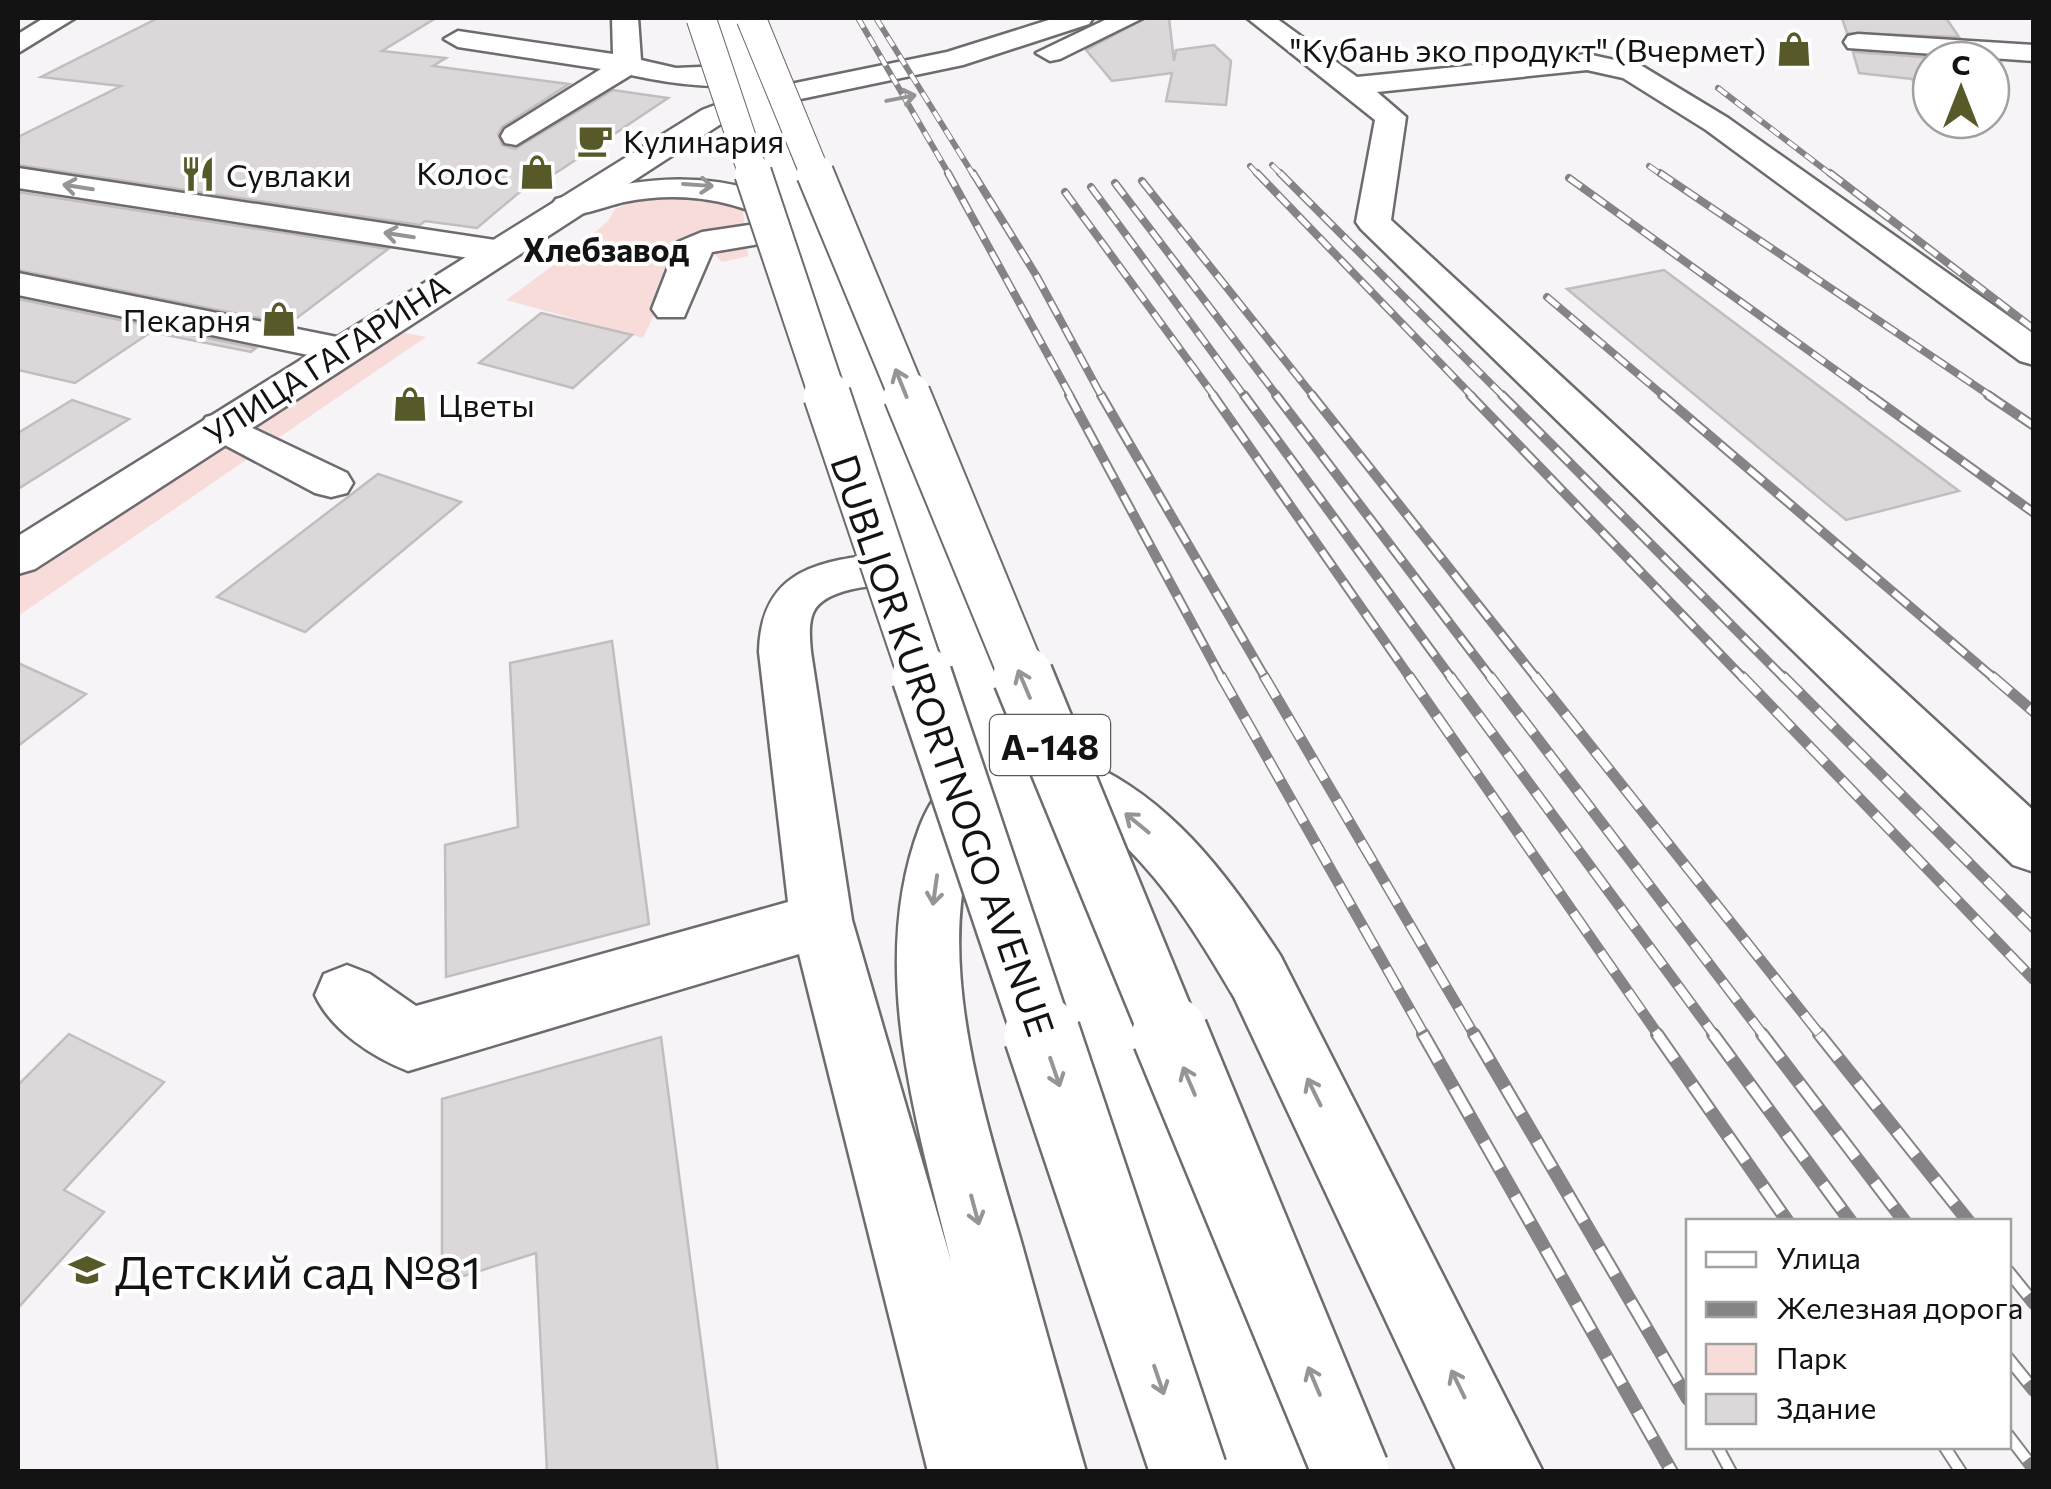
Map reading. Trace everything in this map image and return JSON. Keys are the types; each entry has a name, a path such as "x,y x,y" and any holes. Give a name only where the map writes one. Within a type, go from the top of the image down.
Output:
{"main road":[{"path":"18,45 62,18"},
{"path":"624,18 627,65"},
{"name":"DUBLJOR KURORTNOGO AVENUE","path":"701,18 1190,1472"},
{"path":"728,18 800,222 933,563 1266,1472"},
{"name":"А-148","path":"751,18 1351,1472"},
{"path":"756,100 954,59 1080,18"},
{"path":"458,39 627,65 756,100 973,80 1073,44 1130,18"},
{"path":"1260,18 1355,86 1391,117 1373,222 2034,848"},
{"path":"1858,42 2034,53"},
{"path":"1355,86 1587,62 1632,72 1717,124 2034,353"},
{"path":"516,136 627,65"},
{"name":"УЛИЦА ГАГАРИНА","path":"18,558 495,250 713,116 756,100"},
{"path":"18,178 495,250"},
{"path":"568,206 625,190 686,184 756,197 800,222"},
{"path":"671,308 692,250 702,243 800,222"},
{"path":"18,284 342,350"},
{"path":"221,426 331,482"},
{"path":"933,563 822,583 803,592 784,627 821,920 970,1472"},
{"name":"А-148","path":"995,738 993,756 966,792 940,856 933,904 930,998 939,1072 1044,1472"},
{"name":"А-148","path":"995,738 1024,762 1092,786 1151,834 1214,907 1257,976 1500,1472"},
{"path":"348,994 408,1040 821,920"}],"green space":[{"path":"653,193 732,201 743,211 748,256 722,262 702,243 657,309 643,338 506,300 574,250 608,221 615,209"},
{"path":"376,327 426,337 18,616 18,558"}],"building":[{"path":"158,18 436,18 382,51 446,58 433,66 569,84 502,127 498,134 502,145 515,149 613,90 668,98 541,182 534,180 477,228 425,221 420,225 18,165 18,137 121,86 41,77"},
{"path":"1146,18 1169,18 1174,61 1176,50 1214,45 1231,61 1226,105 1166,101 1172,73 1112,81 1086,50"},
{"path":"1842,18 1946,18 1959,37 1847,33"},
{"path":"1853,52 1911,56 1911,79 1859,73"},
{"path":"18,192 388,249 289,324 18,270"},
{"path":"1664,270 1959,491 1846,520 1567,289"},
{"path":"18,299 256,348 251,352 151,332 75,383 18,370"},
{"path":"541,313 632,335 573,388 479,363"},
{"path":"72,400 129,419 18,489 18,433"},
{"path":"378,474 461,502 305,632 217,597"},
{"path":"612,641 649,924 446,977 445,845 518,827 510,663"},
{"path":"18,663 86,694 18,746"},
{"path":"69,1034 164,1082 64,1190 104,1212 18,1308 18,1085"},
{"path":"661,1037 718,1472 547,1472 536,1253 442,1283 442,1099"}],"railway":[{"path":"858,18 950,176"},
{"path":"876,18 974,176"},
{"path":"1718,88 1833,176"},
{"path":"1272,165 1502,395"},
{"path":"1250,166 1259,176"},
{"path":"1649,166 1663,176"},
{"path":"948,173 1071,397"},
{"path":"973,173 1036,275 1102,397"},
{"path":"1257,173 1473,397"},
{"path":"1660,173 1992,397"},
{"path":"1830,173 2034,329"},
{"path":"1569,178 1873,397"},
{"path":"1142,181 1314,397"},
{"path":"1115,183 1278,397"},
{"path":"1091,187 1245,397"},
{"path":"1065,192 1215,397"},
{"path":"1547,297 1665,397"},
{"path":"1069,395 1222,679"},
{"path":"1101,395 1266,679"},
{"path":"1213,395 1411,679"},
{"path":"1244,395 1452,679"},
{"path":"1276,395 1492,679"},
{"path":"1312,395 1537,679"},
{"path":"1470,395 1744,679"},
{"path":"1502,395 1785,679"},
{"path":"1662,395 1995,679"},
{"path":"1870,395 2034,513"},
{"path":"1988,395 2034,426"},
{"path":"1221,676 1425,1036"},
{"path":"1264,676 1475,1036"},
{"path":"1409,676 1659,1036"},
{"path":"1450,676 1715,1036"},
{"path":"1490,676 1764,1036"},
{"path":"1535,676 1821,1036"},
{"path":"1742,676 2034,980"},
{"path":"1783,676 2034,928"},
{"path":"1992,676 2034,712"},
{"path":"1423,1034 1672,1472"},
{"path":"1474,1034 1686,1396"},
{"path":"1657,1034 1786,1219"},
{"path":"1713,1034 1849,1219"},
{"path":"1762,1034 1903,1219"},
{"path":"1819,1034 1967,1219"},
{"path":"2011,1275 2034,1303"},
{"path":"2011,1362 2034,1390"},
{"path":"2011,1439 2034,1469"},
{"path":"1719,1449 1731,1472"},
{"path":"1946,1449 1961,1472"}],"place":[{"name":"\"Кубань эко продукт\" (Вчермет)","path":"1794,49"},
{"name":"Кулинария","path":"595,140"},
{"name":"Колос","path":"537,172"},
{"name":"Сувлаки","path":"198,174"},
{"name":"Пекарня","path":"279,319"},
{"name":"Цветы","path":"410,404"},
{"name":"Детский сад №81","path":"87,1270"}],"district":[{"name":"Хлебзавод","path":"606,249"}]}
